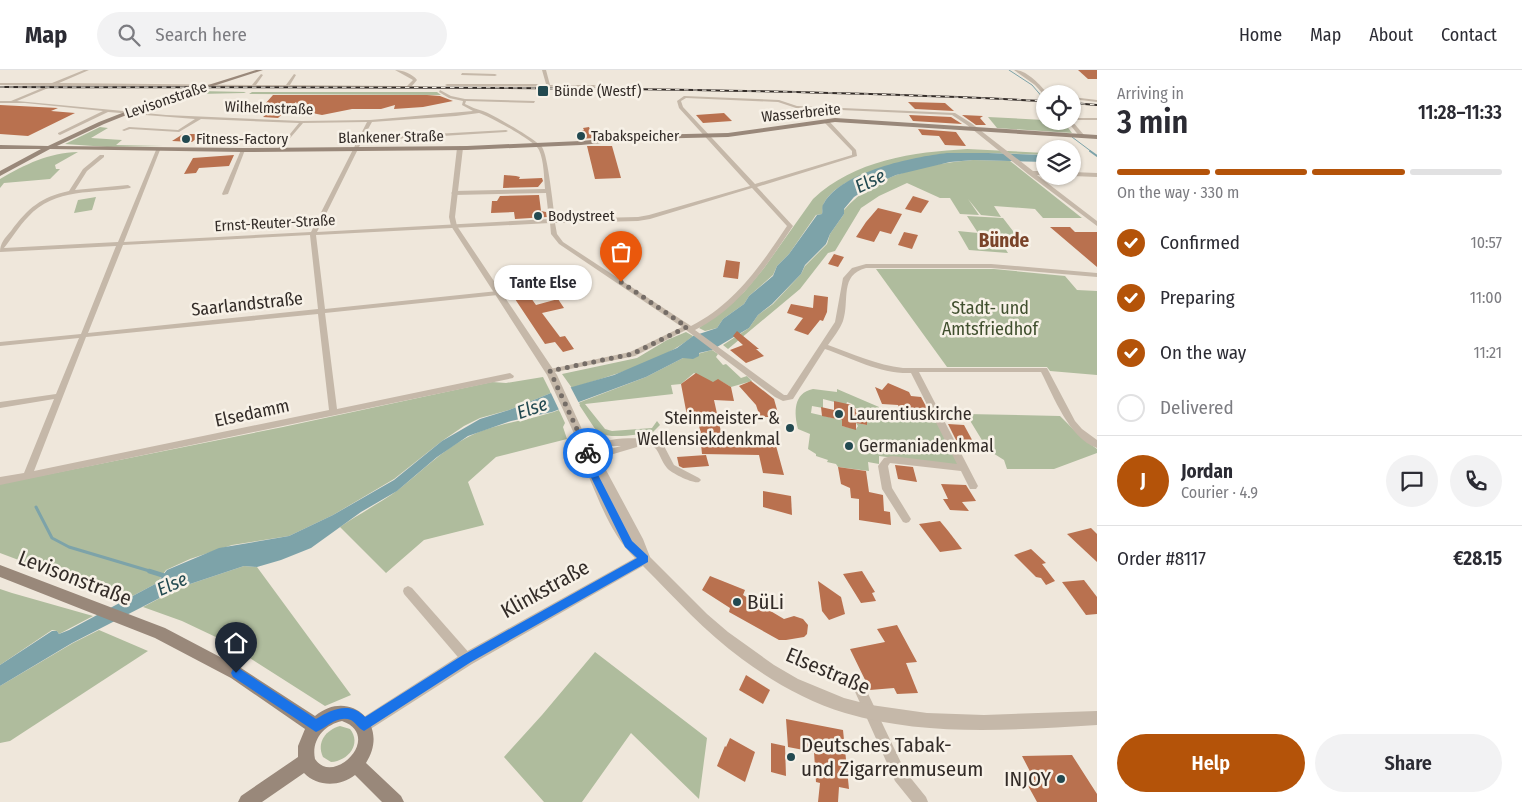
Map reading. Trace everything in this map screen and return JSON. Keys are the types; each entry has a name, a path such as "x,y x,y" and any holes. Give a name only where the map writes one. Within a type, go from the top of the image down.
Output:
{"main road":[{"name":"Levisonstraße","path":"0,174 73,135 138,108 182,93 261,73"},
{"name":"Wasserbreite","path":"538,145 644,137 728,135 826,120 1097,137"},
{"name":"Levisonstraße","path":"28,147 73,135"},
{"name":"Blankener Straße","path":"0,147 158,150 356,150 538,145"},
{"name":"Levisonstraße","path":"20,162 74,148"},
{"name":"Levisonstraße","path":"0,571 160,634 236,673 316,726"},
{"path":"342,713 351,714 364,725 367,734 366,744 362,755 355,764 342,773 328,776 319,774 312,769 307,761 306,743 316,726 328,717 342,713"},
{"path":"246,802 307,761"},
{"path":"355,764 395,802"}],"street":[{"path":"10,102 86,70"},
{"path":"390,70 414,79"},
{"path":"397,70 414,79"},
{"path":"544,70 548,86"},
{"path":"1016,70 1038,85"},
{"path":"465,85 460,72 496,72 495,86"},
{"path":"252,87 261,73"},
{"path":"287,87 294,75"},
{"path":"409,86 414,79"},
{"path":"0,84 433,87"},
{"path":"446,85 594,86"},
{"path":"440,91 465,100 528,101"},
{"path":"552,375 632,354 700,326 740,293 761,269 790,226 681,107 680,99 685,97 775,100 796,107 945,113 958,116 1097,224"},
{"path":"1081,99 1097,101"},
{"path":"465,100 463,104 531,139 538,145 542,151 554,234 561,243 691,329 784,401 790,397 839,322 846,278 849,272 860,267 991,266 1095,276"},
{"name":"Wilhelmstraße","path":"0,102 199,118 302,122 370,121 477,112"},
{"path":"60,134 106,111"},
{"path":"477,112 506,131 538,145"},
{"path":"124,130 129,128 179,131 199,118"},
{"path":"1081,118 1097,118"},
{"name":"Ernst-Reuter-Straße","path":"0,250 650,217 855,156 854,151 826,120"},
{"path":"333,413 312,233 362,140 370,121"},
{"path":"279,150 302,122"},
{"path":"1077,130 1082,136"},
{"path":"362,140 506,131"},
{"path":"454,226 452,217 460,148"},
{"path":"27,476 82,335 158,150"},
{"path":"224,194 243,150"},
{"path":"71,192 85,170 102,156"},
{"path":"1030,173 1036,173"},
{"path":"1081,174 1097,175"},
{"path":"0,250 26,215 48,198 71,192 128,187"},
{"path":"454,193 548,191"},
{"name":"Elsestraße","path":"454,226 552,375 591,450 587,461 628,544 691,607 761,665 808,691 871,712 953,722 992,723 1097,718"},
{"name":"Saarlandstraße","path":"0,344 498,293"},
{"path":"824,346 891,370 1044,370 1075,427 1097,445"},
{"path":"914,370 973,486"},
{"name":"Elsedamm","path":"0,481 510,376"},
{"path":"0,405 58,396"},
{"path":"591,450 610,452 638,442 651,441 660,446 671,467 696,480"},
{"path":"906,519 887,489 882,466 887,460 892,459 964,468"},
{"name":"Klinkstraße","path":"364,725 467,659 644,559"},
{"path":"408,591 467,659"},
{"path":"858,685 900,776 920,802"}],"green space":[{"path":"199,91 246,92 199,94 138,112"},
{"path":"252,92 437,92 441,95 249,94"},
{"path":"988,117 1036,120 1036,130 1070,130 1072,133 997,128"},
{"path":"100,127 108,128 91,138 122,140 116,145 163,146 107,147 65,144"},
{"path":"967,149 1036,153 1036,155 976,153 934,156 890,165 849,181 832,193 823,204 822,214 816,215 789,254 777,266 773,275 749,296 744,304 723,319 717,328 705,331 699,328 744,292 764,268 813,199 829,186 847,175 886,160 926,153"},
{"path":"78,152 55,165 56,169 60,169 50,179 4,183 0,188 0,179 28,164 47,157"},
{"path":"973,160 1010,161 1036,182 1036,185 1040,185 1082,218 1043,218 1035,209 994,206 1001,217 981,215 968,199 979,215 960,214 950,198 940,198 907,183 879,196 861,208 835,251 828,253 800,289 728,349 723,345 749,328 758,315 773,304 801,274 805,266 827,244 830,234 844,214 844,210 857,197 887,179 938,164"},
{"path":"96,197 92,210 74,213 78,200"},
{"path":"967,216 1003,218 1016,235 996,234 1008,253 969,250 958,231 978,233"},
{"name":"Stadt- und Amtsfriedhof","path":"876,269 994,269 1065,276 1077,290 1097,291 1097,375 1050,371 1047,367 947,367"},
{"path":"686,332 693,336 666,354 619,373 572,388 562,374 637,358 667,340"},
{"path":"712,350 718,354 716,357 723,365 726,364 741,378 747,376 752,381 731,387 719,380 712,383 694,373 681,384 671,385 673,394 585,404 605,429 612,431 652,428 657,421 660,425 652,433 610,436 597,432 578,403 646,377 683,358"},
{"path":"543,377 551,393 509,410 480,418 464,426 394,479 333,515 289,536 232,545 190,559 166,570 157,583 125,600 0,553 0,484 283,427 492,382 506,383"},
{"path":"813,389 837,392 837,389 879,407 876,417 939,423 960,464 955,466 879,456 879,464 868,462 869,471 838,467 836,464 827,462 828,460 816,456 816,454 808,449 810,434 798,429 796,404 806,391","holes":["823,399 846,405 847,402 852,404 852,407 859,411 856,414 867,416 867,425 856,423 858,426 856,429 842,426 842,420 811,413 812,406 823,408"]},
{"path":"559,410 565,423 563,427 567,439 496,457 468,482 484,525 424,540 386,573 340,527 398,490 458,442 490,428"},
{"path":"966,414 1060,416 1082,438 1097,449 1097,453 1054,469 1007,469 1004,460 988,450"},
{"path":"244,566 257,567 351,695 325,706 220,639 182,621 143,607 181,587"},
{"path":"0,589 93,616 59,634 57,631 52,630 0,665"},
{"path":"99,630 148,651 10,741 0,743 0,686"},
{"path":"595,652 707,738 699,799 631,733 582,802 544,802 504,757"},
{"path":"340,726 350,729 353,735 354,746 343,759 331,762 323,757 321,752 322,742 330,730"}],"water":[{"name":"Else","path":"947,153 988,153 1036,155 1036,162 973,160 950,162 896,175 871,186 854,197 844,209 844,214 830,234 826,244 805,265 801,274 772,304 758,315 749,328 712,350 699,353 699,356 693,359 683,358 646,377 552,412 511,421 468,436 437,457 397,491 361,512 311,548 281,560 257,567 244,566 181,587 72,643 0,686 0,665 52,631 57,631 59,634 69,630 157,583 167,570 219,548 289,536 333,515 394,480 442,441 480,419 509,410 551,393 614,375 677,348 693,336 717,328 723,319 744,304 749,296 773,276 777,266 789,254 817,215 822,214 823,204 833,192 846,182 862,174 880,167"}],"pier":[{"path":"570,386 580,405 560,412 550,391"}],"building":[{"path":"1078,70 1097,70 1097,79 1088,79"},
{"path":"273,95 427,95 440,96 453,101 423,107 394,109 395,105 381,109 352,109 322,115 302,113 296,102 278,118 263,117 279,104 265,104"},
{"path":"908,102 945,103 954,111 915,109"},
{"path":"0,105 58,108 51,111 75,113 28,136 0,134"},
{"path":"724,113 732,121 703,123 696,115"},
{"path":"909,115 951,117 962,124 913,121"},
{"path":"962,115 983,116 980,118 986,125 976,125"},
{"path":"589,127 593,138 580,139 578,131"},
{"path":"918,129 956,132 966,146 945,145 939,136 922,135"},
{"name":"Fitness-Factory","path":"183,134 202,134 192,142 172,141"},
{"path":"587,146 612,146 621,178 595,179"},
{"path":"234,155 229,166 199,168 196,173 184,174 193,158"},
{"path":"504,175 520,177 519,179 542,178 543,181 538,187 503,188"},
{"path":"539,195 541,211 546,212 547,217 515,219 514,212 491,213 492,201 497,201 500,196"},
{"path":"913,196 929,201 921,213 905,209"},
{"path":"878,208 902,214 891,234 880,231 874,242 856,237 866,222"},
{"path":"1050,227 1070,227 1075,232 1097,232 1097,267"},
{"path":"904,232 918,235 912,249 898,245"},
{"path":"834,254 844,257 838,267 828,264"},
{"path":"726,260 740,262 738,279 723,277"},
{"path":"523,287 536,305 558,299 564,308 542,313 560,337 565,336 574,349 563,352 555,342 545,344 509,290"},
{"path":"814,295 828,297 827,312 823,321 820,320 808,335 794,330 803,318 787,313 791,304 813,308"},
{"path":"737,331 759,349 756,349 764,356 746,363 730,350 743,345 733,336"},
{"path":"696,373 713,382 718,379 731,387 734,401 714,400 723,441 775,442 784,475 763,473 759,455 702,454 701,444 703,444 698,421 688,421 681,384"},
{"path":"751,381 774,399 779,417 760,417 756,405 739,386"},
{"path":"888,383 909,392 911,396 921,397 929,412 901,411 898,405 882,404 875,387 882,390"},
{"name":"Laurentiuskirche","path":"834,401 852,405 860,414 867,416 867,425 856,423 856,430 842,426 842,420 822,416 821,407 834,410"},
{"path":"948,424 964,425 977,449 960,448"},
{"path":"706,455 709,466 683,468 679,466 677,457"},
{"path":"895,465 913,467 917,482 898,479"},
{"path":"838,467 866,471 869,492 883,495 884,511 890,512 891,525 859,520 859,499 851,498 850,488 841,484"},
{"path":"941,484 966,485 976,501 962,502 969,511 950,510 943,499 948,499"},
{"path":"763,491 791,496 792,515 763,507"},
{"path":"940,521 962,549 940,552 919,524"},
{"path":"1091,528 1097,534 1097,562 1067,534"},
{"path":"1031,549 1046,563 1042,564 1055,581 1046,585 1041,578 1036,577 1014,555"},
{"path":"862,571 875,592 872,593 876,601 861,603 843,574"},
{"name":"BüLi","path":"710,576 745,590 743,595 784,619 794,616 803,619 808,625 807,634 804,637 779,640 729,612 730,608 702,590"},
{"path":"1084,580 1097,597 1097,614 1086,615 1062,582"},
{"path":"818,581 841,597 845,614 829,620 822,611"},
{"path":"897,625 917,662 906,663 918,693 897,694 894,688 870,690 850,649 885,642 877,629"},
{"path":"746,675 770,690 763,704 739,690"},
{"path":"786,719 843,730 849,789 839,787 838,802 818,802 820,783 816,782 814,752 788,747"},
{"path":"730,738 755,752 745,782 717,766"},
{"path":"771,743 785,746 786,776 771,772"},
{"name":"INJOY","path":"1072,755 1097,794 1097,802 1037,802 1026,782 1035,781 1022,756"}],"waterway":[{"path":"1009,70 1036,90"},
{"path":"1072,137 1092,152"},
{"path":"1090,151 1097,156"},
{"name":"Else","path":"36,507 52,538 69,547 153,572"},
{"name":"Else","path":"149,571 165,576"}],"railway":[{"path":"0,87 653,89 1036,101"},
{"path":"1081,104 1097,105"}],"way so far":[{"path":"588,453 550,371 632,354 687,327 621,282"}],"place":[{"name":"Bünde (Westf)","path":"543,91"},
{"name":"Tabakspeicher","path":"581,136"},
{"name":"Fitness-Factory","path":"186,139"},
{"name":"Bodystreet","path":"538,216"},
{"name":"Tante Else","path":"621,282"},
{"name":"Laurentiuskirche","path":"839,414"},
{"name":"Steinmeister- & Wellensiekdenkmal","path":"790,428"},
{"name":"Germaniadenkmal","path":"849,446"},
{"name":"BüLi","path":"737,602"},
{"name":"Deutsches Tabak- und Zigarrenmuseum","path":"791,757"},
{"name":"INJOY","path":"1061,779"}],"district":[{"name":"Bünde","path":"1004,240"}],"route":[{"path":"236,673 316,726 324,719 342,713 351,714 364,725 467,659 644,559 628,544 587,461 588,453"}]}
